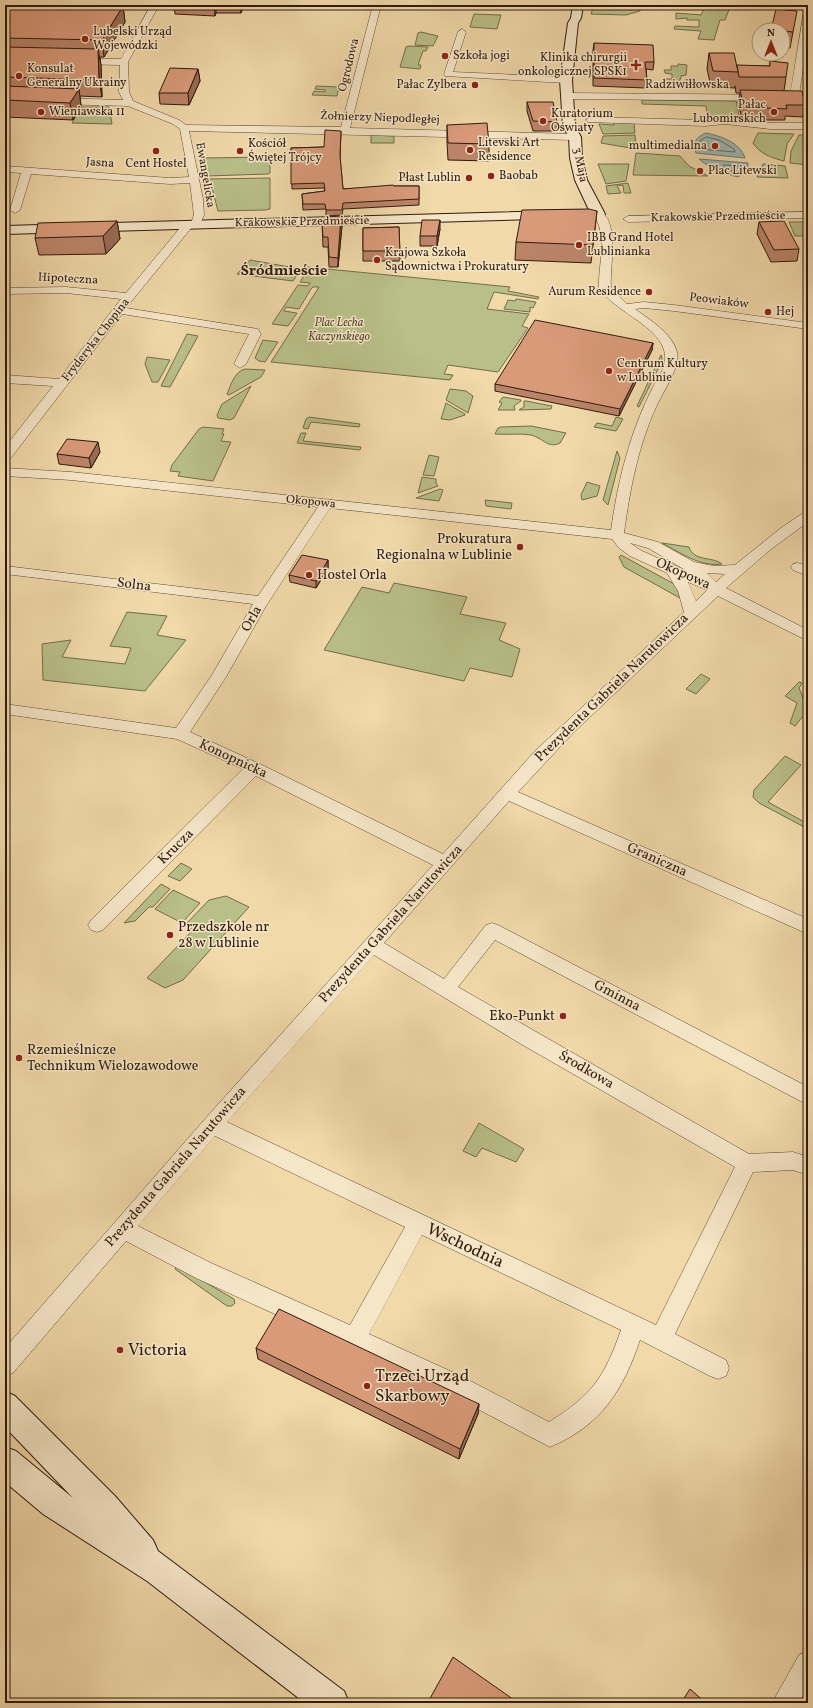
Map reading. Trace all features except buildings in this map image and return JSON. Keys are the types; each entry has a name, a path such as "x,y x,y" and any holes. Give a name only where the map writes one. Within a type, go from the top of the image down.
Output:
{"street":[{"path":"129,103 124,92 124,62 155,5"},
{"name":"Ogrodowa","path":"346,130 377,5"},
{"name":"3 Maja","path":"578,5 576,18 573,23 566,80 582,126 580,132 575,137 579,175 598,214"},
{"path":"794,98 808,6"},
{"name":"3 Maja","path":"576,18 578,23 579,68"},
{"path":"462,32 448,74 566,80"},
{"path":"70,60 124,62"},
{"name":"3 Maja","path":"572,96 578,82"},
{"name":"Radziwiłłowska","path":"572,96 808,98"},
{"path":"51,101 129,103 176,122 184,128"},
{"path":"591,120 613,119 705,123 715,121 747,122 759,125 808,126"},
{"name":"Żołnierzy Niepodległej","path":"184,128 346,130 575,137"},
{"name":"Ewangelicka","path":"184,128 199,211 191,225"},
{"name":"Jasna","path":"5,169 170,181 194,180"},
{"path":"16,210 27,171"},
{"path":"598,214 603,218 607,230 605,288 609,294 660,335 668,344 672,358 671,365 645,418 638,438 619,514 617,535"},
{"name":"Krakowskie Przedmieście","path":"5,230 598,214"},
{"name":"Krakowskie Przedmieście","path":"628,219 808,215"},
{"name":"Fryderyka Chopina","path":"5,456 129,297 191,225"},
{"name":"Hipoteczna","path":"5,291 61,289 129,297"},
{"name":"Peowiaków","path":"626,307 644,306 674,308 808,326"},
{"path":"119,310 254,331 255,334 240,364"},
{"path":"5,379 62,383"},
{"name":"Okopowa","path":"5,472 71,476 617,535 653,545 690,566 716,589"},
{"name":"Orla","path":"180,734 218,677 263,601 326,504"},
{"path":"619,514 653,545"},
{"name":"Prezydenta Gabriela Narutowicza","path":"5,1364 212,1125 506,793 578,718 650,653 737,569 769,542 808,516"},
{"name":"Okopowa","path":"617,535 624,544 635,553 674,572 716,589"},
{"path":"690,566 714,570 737,569"},
{"name":"Solna","path":"5,570 263,601"},
{"path":"674,572 682,582 689,601 691,612"},
{"path":"716,589 808,636"},
{"name":"Konopnicka","path":"5,709 180,734 254,768 445,863"},
{"name":"Krucza","path":"97,925 254,768"},
{"name":"Graniczna","path":"506,793 808,927"},
{"name":"Gminna","path":"446,988 492,930 808,1097"},
{"name":"Środkowa","path":"372,945 747,1162"},
{"name":"Wschodnia","path":"212,1125 634,1325 718,1368"},
{"path":"661,1339 747,1162 793,1161 808,1166"},
{"path":"354,1339 418,1223"},
{"path":"123,1228 197,1267 494,1404 550,1435 575,1420 600,1398 610,1384 634,1325"},
{"path":"5,1406 104,1507 158,1570"},
{"path":"5,1462 54,1503 158,1570 332,1703"},
{"path":"785,1703 808,1664"}],"green space":[{"path":"594,5 617,5 628,9 641,5 640,11 626,15 591,14"},
{"path":"706,5 730,7 725,20 720,20 714,40 698,39 701,31 674,29 675,26 699,27 699,20 687,20 687,18 676,19 676,13 701,15"},
{"path":"474,14 501,15 497,29 470,27"},
{"path":"421,32 438,36 433,46 415,45 418,33"},
{"path":"406,47 428,47 426,51 423,51 418,65 421,65 420,69 400,67"},
{"path":"678,64 687,65 686,75 681,76 679,84 665,82 666,79 672,79 672,74 665,73 664,70 671,70 671,66 678,66"},
{"path":"316,86 339,87 337,96 312,95 314,91 325,92 325,90 315,89"},
{"path":"642,100 736,101 739,115 760,116 761,120 708,118 706,106 642,104"},
{"path":"81,107 109,107 112,124 72,123"},
{"path":"614,122 634,123 635,133 603,134 599,124 614,125"},
{"path":"758,133 794,134 787,144 784,161 767,155 756,147 753,143"},
{"path":"371,135 394,136 394,143 371,143"},
{"path":"635,135 636,149 601,143 603,136"},
{"path":"799,135 808,135 808,165 790,163 791,151"},
{"path":"636,153 680,156 689,166 708,176 633,175"},
{"path":"270,157 270,173 268,174 207,176 203,158"},
{"path":"598,164 629,164 626,181 606,184"},
{"path":"763,164 785,166 788,178 757,177"},
{"path":"270,178 270,209 218,211 212,188 209,188 208,179"},
{"path":"628,183 631,193 624,193 623,185 617,186 621,193 608,194 606,186"},
{"path":"789,222 808,222 808,236 795,236"},
{"path":"250,260 301,269 293,281 237,274"},
{"name":"Plac Lecha Kaczyńskiego","path":"307,267 510,287 508,291 539,297 538,299 494,292 487,309 529,314 522,326 528,328 498,372 448,365 444,374 453,375 450,380 271,362 319,287 313,287 311,289 299,309 286,307 284,311 297,313 288,326 272,324 298,285 308,286 310,283 300,282 307,271 317,272 319,270"},
{"path":"516,299 536,302 533,308 530,307 530,312 504,309 508,300 515,301"},
{"path":"187,334 198,336 170,387 161,386"},
{"path":"263,340 278,342 265,362 259,361 255,358"},
{"path":"661,355 661,363 639,407 637,406"},
{"path":"147,357 170,360 158,382 152,382 145,364"},
{"path":"245,369 265,370 261,377 229,395 227,394 238,373"},
{"path":"251,386 234,418 230,420 218,418 217,415 222,404"},
{"path":"450,389 466,391 473,396 468,413 446,400"},
{"path":"503,397 521,401 514,406 515,410 498,410 502,403 499,402"},
{"path":"524,401 552,406 551,409 519,410 524,407"},
{"path":"446,403 465,415 450,420 441,419"},
{"path":"309,417 360,424 359,427 311,422 308,429 303,428 306,419"},
{"path":"616,417 623,419 616,431 594,427 597,423 612,426"},
{"path":"531,426 566,433 560,443 556,445 549,444 531,435 495,434 498,428 501,427"},
{"path":"203,427 224,429 222,434 224,434 221,441 231,442 213,481 178,476 180,472 170,471 172,465 199,429"},
{"path":"301,433 306,433 303,441 361,447 360,450 297,443"},
{"path":"617,451 620,458 608,505 603,500"},
{"path":"429,455 439,457 434,476 423,475"},
{"path":"422,477 436,479 438,486 418,493"},
{"path":"587,482 600,486 597,496 582,500 581,495"},
{"path":"440,489 443,490 439,501 416,498"},
{"path":"485,500 512,503 511,509 486,506"},
{"path":"662,543 689,547 691,552 695,555 722,564 698,561"},
{"path":"621,555 676,585 680,598 624,567 619,557"},
{"path":"394,583 467,597 460,614 506,623 499,640 520,649 512,677 470,668 464,681 324,650 362,587 389,593"},
{"path":"127,612 167,616 157,635 186,640 145,691 43,680 42,644 71,640 62,657 125,664 131,648 110,646"},
{"path":"701,674 710,679 696,694 686,689"},
{"path":"799,682 802,683 799,688 808,710 795,726 790,723 797,703 785,696"},
{"path":"785,756 801,765 768,802 808,824 808,829 759,803 753,797 754,790"},
{"path":"181,863 192,869 180,881 168,876"},
{"path":"161,884 170,889 153,907 149,907 135,921 124,923"},
{"path":"173,890 200,903 182,923 155,909"},
{"path":"226,896 249,907 183,980 165,988 147,978 193,930 185,925 209,900"},
{"path":"479,1123 524,1149 516,1162 482,1148 476,1157 463,1151"},
{"path":"177,1266 234,1299 235,1303 232,1306 227,1306 175,1269"}],"water":[{"name":"multimedialna","path":"706,133 723,138 734,144 739,148 745,158 696,153 694,146 697,138"},
{"path":"699,159 748,163 748,166 745,172 738,177 712,168"}],"place":[{"name":"Lubelski Urząd Wojewódzki","path":"85,39"},
{"name":"Szkoła jogi","path":"445,56"},
{"name":"Klinika chirurgii onkologicznej SPSK1","path":"636,65"},
{"name":"Konsulat Generalny Ukrainy","path":"19,76"},
{"name":"Pałac Zylbera","path":"475,85"},
{"name":"Wieniawska 11","path":"41,112"},
{"name":"Pałac Lubomirskich","path":"774,112"},
{"name":"Kuratorium Oświaty","path":"543,121"},
{"name":"multimedialna","path":"715,146"},
{"name":"Litevski Art Residence","path":"470,150"},
{"name":"Cent Hostel","path":"156,151"},
{"name":"Kościół Świętej Trójcy","path":"240,151"},
{"name":"Plac Litewski","path":"700,171"},
{"name":"Baobab","path":"491,176"},
{"name":"Płast Lublin","path":"469,178"},
{"name":"IBB Grand Hotel Lublinianka","path":"579,245"},
{"name":"Krajowa Szkoła Sądownictwa i Prokuratury","path":"377,260"},
{"name":"Aurum Residence","path":"649,292"},
{"name":"Hej","path":"768,312"},
{"name":"Centrum Kultury w Lublinie","path":"609,371"},
{"name":"Prokuratura Regionalna w Lublinie","path":"520,547"},
{"name":"Hostel Orla","path":"309,575"},
{"name":"Przedszkole nr 28 w Lublinie","path":"170,935"},
{"name":"Eko-Punkt","path":"563,1016"},
{"name":"Rzemieślnicze Technikum Wielozawodowe","path":"19,1058"},
{"name":"Victoria","path":"120,1350"},
{"name":"Trzeci Urząd Skarbowy","path":"367,1386"}],"district":[{"name":"Śródmieście","path":"284,271"}]}
